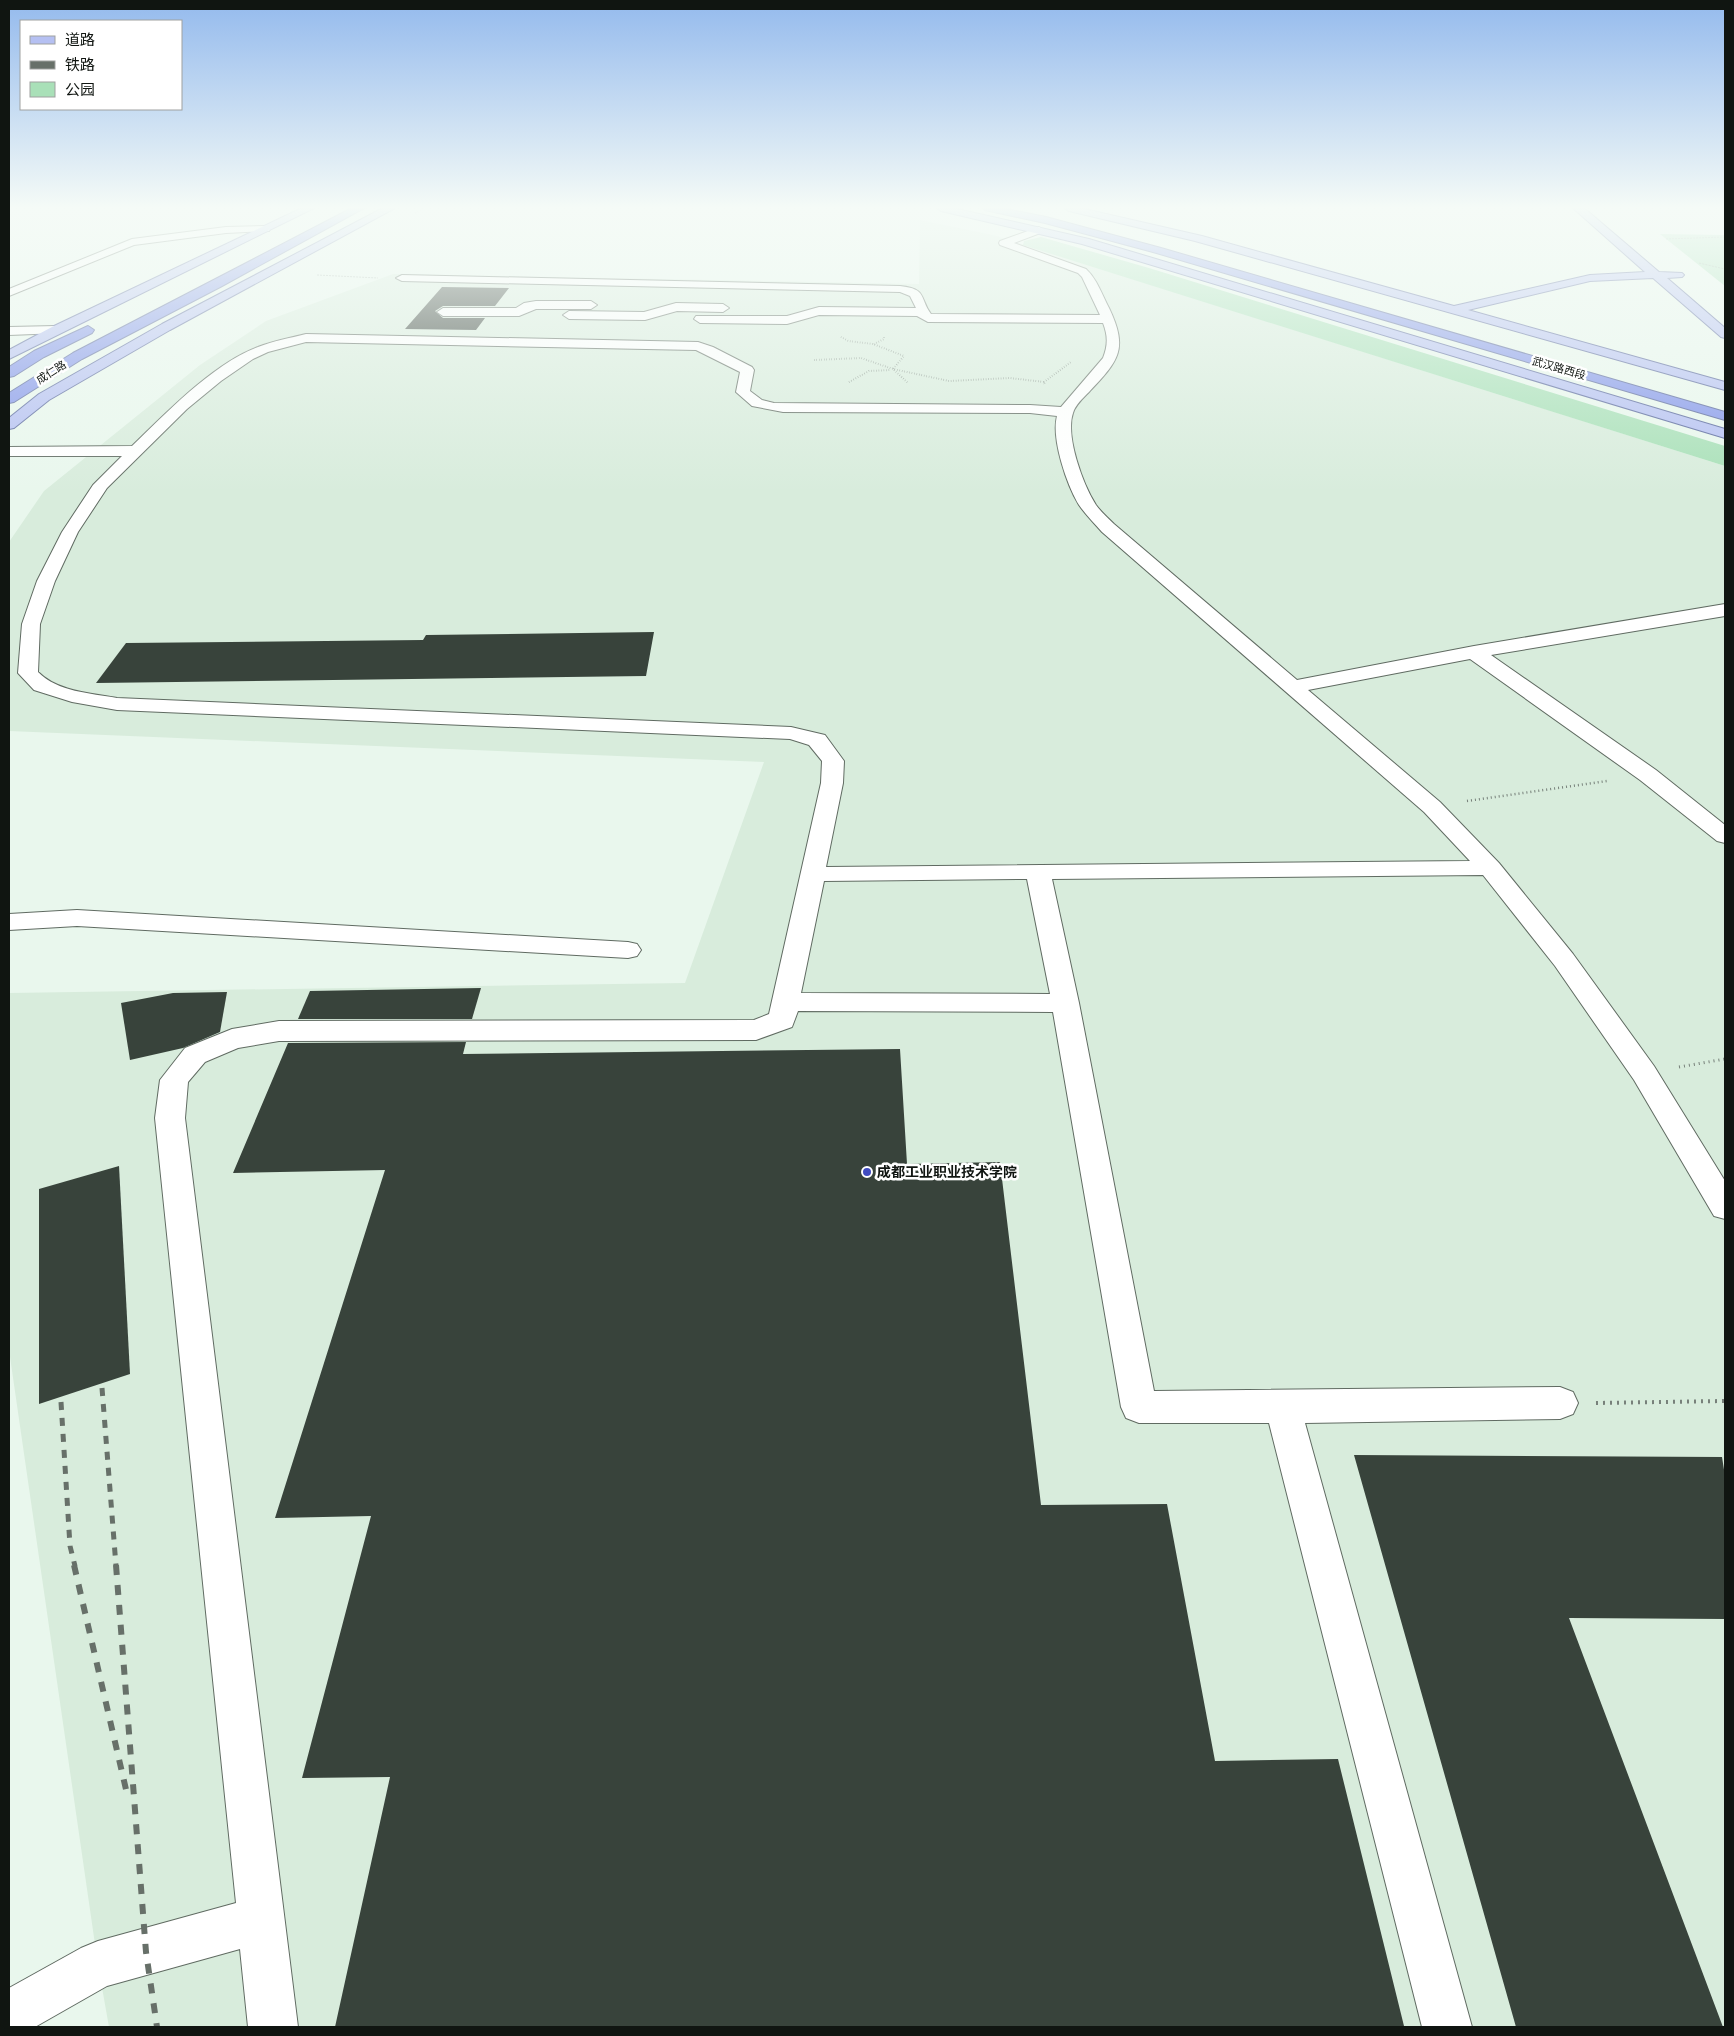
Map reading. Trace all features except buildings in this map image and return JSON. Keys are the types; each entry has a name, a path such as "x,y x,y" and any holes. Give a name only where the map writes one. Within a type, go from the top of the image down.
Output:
{"highway":[{"name":"成仁路","path":"9,399 98,344 179,303"},
{"name":"武汉路西段","path":"1338,303 1725,416"},
{"name":"武汉路西段","path":"1376,303 1725,403"},
{"name":"成仁路","path":"9,373 39,354 100,324"}],"main road":[{"path":"9,355 112,303"},
{"path":"9,425 44,397 211,303"},
{"path":"1291,303 1725,434"},
{"path":"1432,303 1725,386"},
{"path":"1457,310 1486,303"},
{"path":"1688,303 1725,334"}],"street":[{"path":"443,312 519,312 528,306 536,305 586,305 596,303"},
{"path":"919,303 923,315 936,319 1106,319"},
{"path":"1099,303 1114,340 1111,354 1065,412 1064,425 1066,447 1086,503 1108,528 1432,807 1490,868 1564,960 1644,1073 1725,1207"},
{"path":"568,315 645,316 676,307 734,307"},
{"path":"700,319 797,319 809,312 819,311 922,312"},
{"path":"518,332 519,312"},
{"path":"9,331 56,330"},
{"path":"273,2027 170,1118 174,1080 195,1055 232,1039 279,1031 756,1030 782,1020 832,782 833,761 817,740 791,733 118,704 72,696 41,686 18,673 31,624 46,581 70,532 101,485 182,406 216,378 248,356 284,342 326,337 518,332 698,346 747,370 743,392 748,399 782,408 1030,409 1065,412"},
{"path":"9,451 135,451"},
{"path":"1294,687 1474,652 1725,610"},
{"path":"1474,652 1648,775 1725,836"},
{"path":"813,874 1490,868"},
{"path":"1038,872 1065,1003 1139,1407 1560,1403"},
{"path":"9,922 76,918 628,950"},
{"path":"786,1002 1065,1003"},
{"path":"1283,1407 1447,2027"},
{"path":"9,2015 98,1966 260,1920"}],"path":[{"path":"797,319 806,322 840,325 841,337 848,341 874,344 904,356 893,369 869,371 847,382"},
{"path":"814,360 861,358 893,369 949,381 1010,378 1031,379 1044,382 1051,403 1065,412"},
{"path":"893,369 910,385"},
{"path":"1432,807 1648,775"},
{"path":"1644,1073 1725,1060"},
{"path":"1560,1403 1725,1401"}],"shaded area":[{"name":"成都工业职业技术学院","path":"315,303 1209,303 1725,466 1725,2027 109,2027 98,1965 9,1350 9,993 685,983 764,762 9,731 9,542 44,491 200,365 266,321"}],"green space":[{"path":"1207,303 1262,303 1725,446 1725,466"}],"railway":[{"path":"102,1388 116,1566"},
{"path":"61,1402 70,1546 75,1566"},
{"path":"74,1565 128,1798"},
{"path":"116,1565 146,1952 157,2027"}],"place":[{"name":"成都工业职业技术学院","path":"867,1172"}]}
